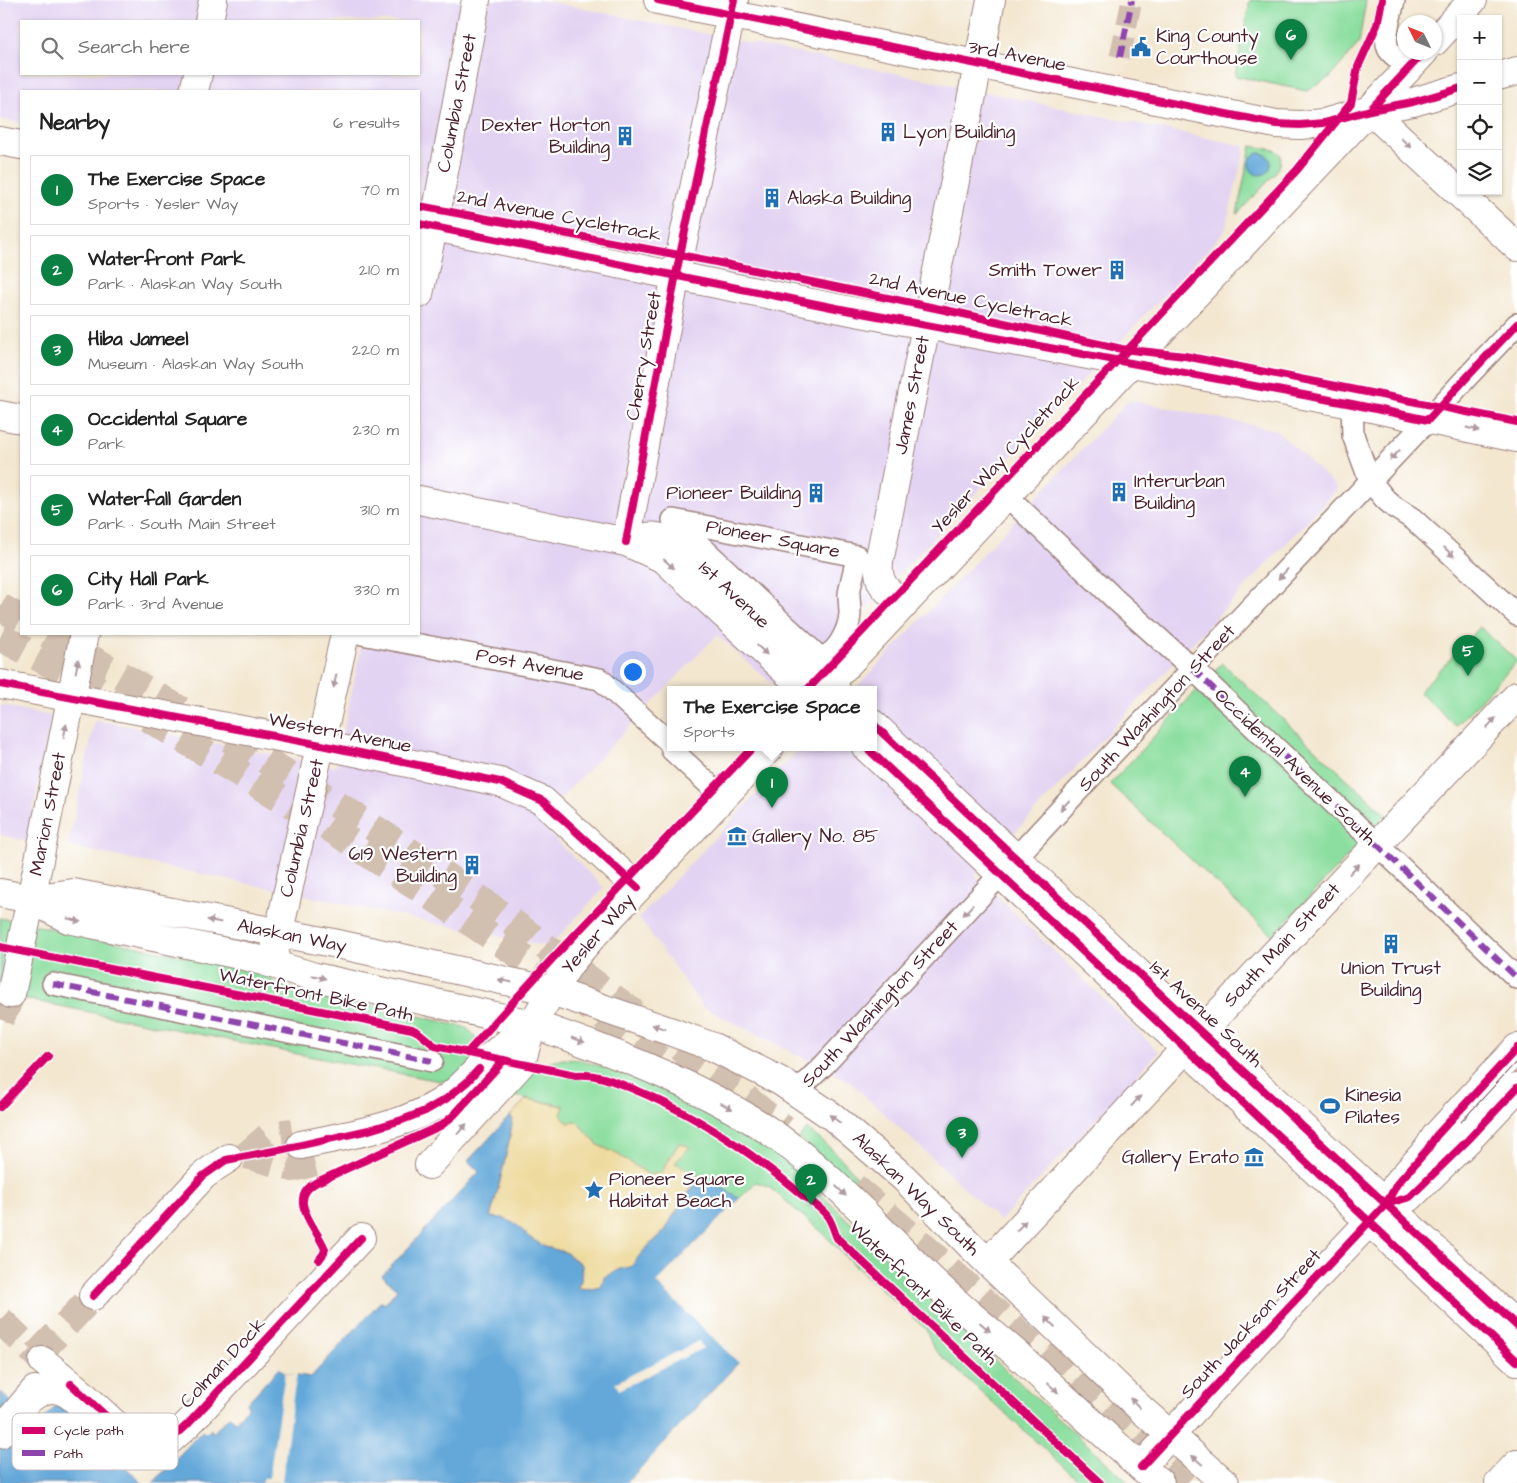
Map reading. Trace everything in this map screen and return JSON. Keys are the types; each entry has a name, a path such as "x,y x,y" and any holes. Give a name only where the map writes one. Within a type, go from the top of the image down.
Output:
{"main road":[{"path":"209,20 213,0"},
{"name":"Columbia Street","path":"420,284 426,225 476,0"},
{"name":"3rd Avenue","path":"658,0 732,7 978,65 1276,124 1324,123 1370,110 1413,102 1457,89"},
{"name":"James Street","path":"904,605 880,582 879,562 991,0"},
{"path":"1442,33 1473,0"},
{"name":"Cherry Street","path":"626,542 676,274 732,7"},
{"path":"825,686 904,605 1417,60"},
{"path":"1502,75 1517,71"},
{"path":"194,90 198,75"},
{"path":"1370,110 1517,247"},
{"path":"0,141 20,145"},
{"path":"426,225 676,274 856,312 1352,404 1517,438"},
{"path":"0,415 20,419"},
{"name":"1st Avenue","path":"420,500 626,542 664,559 821,686"},
{"name":"Marion Street","path":"11,994 84,635"},
{"name":"Columbia Street","path":"272,963 345,635"},
{"name":"Western Avenue","path":"0,684 321,745 500,782 543,801 561,815 638,888"},
{"name":"South Main Street","path":"988,1262 1193,1040 1517,696"},
{"name":"1st Avenue South","path":"877,728 1008,866 1193,1040 1378,1212 1517,1326"},
{"name":"Yesler Way","path":"552,991 575,956 766,751"},
{"name":"1st Avenue South","path":"871,751 1008,866"},
{"name":"Alaskan Way","path":"0,893 31,899 68,919 249,957 315,977 532,1024"},
{"name":"Alaskan Way","path":"31,899 73,893 333,943 552,991"},
{"path":"429,1165 521,1064 532,1024 552,991"},
{"name":"Alaskan Way South","path":"552,991 713,1047 780,1081 833,1117 904,1178 988,1262 1170,1436 1225,1483"},
{"path":"304,1146 369,1130 426,1111 446,1099 467,1082 489,1058 532,1024"},
{"path":"532,1024 590,1044 675,1080 763,1127 812,1164 936,1284 1151,1475"},
{"name":"South Jackson Street","path":"1151,1475 1170,1436 1378,1212 1397,1184 1427,1150 1436,1136 1517,1048"},
{"path":"1378,1212 1410,1197 1517,1088"},
{"path":"93,1296 203,1176 229,1158"},
{"name":"1st Avenue South","path":"1378,1212 1517,1361"},
{"name":"Colman Dock","path":"178,1434 361,1238"},
{"name":"Colman Dock","path":"16,1413 49,1366 103,1413"},
{"path":"24,1402 44,1389 55,1389 69,1394 89,1413"},
{"name":"Colman Dock","path":"0,1434 12,1418"},
{"path":"1499,1483 1517,1464"}],"street":[{"path":"1394,0 1389,27 1385,37 1388,48 1393,54 1397,55"},
{"name":"South Washington Street","path":"796,1092 825,1064 1008,866 1517,324"},
{"path":"1352,404 1353,435 1370,481 1385,499 1413,519 1517,615"},
{"name":"Occidental Avenue South","path":"1007,496 1193,669 1517,978"},
{"name":"Pioneer Square","path":"673,520 857,556 850,593 848,624 845,634 838,645 831,653 825,656 818,656 673,520"},
{"name":"Post Avenue","path":"367,635 600,679 667,740"},
{"name":"Post Avenue","path":"673,751 714,789 726,794"},
{"path":"53,984 432,1061"}],"shaded area":[{"path":"0,0 542,0 1245,146 1225,231 793,686 775,686 717,635 538,822 604,888 549,947 68,846 95,720 336,767 364,635 420,635 420,90 20,90 20,123 0,119"},
{"path":"1129,400 1276,430 1338,488 975,875 1159,1052 1000,1221 849,1081 703,1007 639,918 797,751 877,751 877,686 858,686"},
{"path":"0,705 52,716 27,841 0,835"}],"green space":[{"path":"1250,0 1366,0 1359,43 1330,77 1307,91 1235,76"},
{"path":"1251,146 1275,150 1281,155 1280,165 1274,175 1237,214"},
{"path":"1480,627 1517,661 1456,726 1419,692"},
{"path":"1222,663 1386,815 1273,936 1110,784"},
{"path":"0,918 269,974 277,985 373,1005 464,1027 474,1036 477,1050 545,1064 563,1059 580,1060 632,1076 684,1099 728,1123 779,1157 805,1179 962,1330 1129,1483 1082,1483 934,1349 926,1329 846,1257 823,1233 768,1186 756,1182 740,1198 675,1163 689,1147 679,1143 661,1173 649,1175 617,1154 598,1145 577,1122 568,1123 561,1115 564,1106 0,994"},
{"path":"807,1129 848,1166 859,1181 854,1186 799,1138"}],"sand":[{"name":"Pioneer Square Habitat Beach","path":"526,1099 564,1106 561,1115 568,1123 577,1122 598,1145 617,1154 649,1175 661,1173 679,1143 690,1147 675,1163 700,1176 665,1231 643,1251 631,1267 620,1269 613,1273 601,1287 592,1289 576,1288 582,1265 565,1252 545,1247 529,1237 517,1225 490,1217 500,1181 513,1119 510,1116"}],"water":[{"path":"1260,153 1268,156 1271,164 1268,172 1260,175 1252,172 1249,164 1252,156"},
{"path":"510,1116 513,1119 500,1181 490,1217 503,1218 517,1225 529,1237 545,1247 565,1252 582,1265 581,1281 577,1288 592,1289 601,1287 604,1277 620,1269 631,1267 643,1251 665,1231 700,1176 740,1198 656,1283 739,1362 627,1483 153,1483 165,1470 178,1470 178,1456 202,1431 206,1434 211,1429 213,1433 229,1416 236,1421 249,1406 246,1404 279,1368 285,1373 311,1377 381,1301 385,1304 397,1289 382,1276 479,1172 468,1161"},
{"path":"0,1392 22,1413 12,1413 12,1470 129,1470 142,1483 0,1483"},
{"path":"59,1403 69,1413 49,1413"}],"pier":[{"path":"742,1196 742,1200 659,1283 741,1363 630,1483 627,1483 739,1363 656,1283"},
{"path":"699,1341 703,1348 619,1390 615,1383"},
{"path":"285,1373 297,1374 282,1481 289,1482 262,1483 264,1478 269,1478"}],"tunnel":[{"path":"1120,57 1132,0"},
{"path":"0,607 20,618"},
{"path":"49,635 243,747 433,867 564,961 784,1129"},
{"path":"0,637 113,697 321,822 525,959 687,1080"},
{"path":"0,1019 11,994"},
{"path":"247,1155 270,1135 292,1132"},
{"path":"247,1155 293,1168 320,1161"},
{"path":"854,1187 922,1245 1187,1483"},
{"path":"37,1355 93,1296"},
{"path":"0,1320 43,1361"}],"tram line":[{"path":"1461,1122 1517,1061"}],"marked path":[{"path":"1120,57 1132,0"},
{"path":"1193,669 1517,978"},
{"path":"53,984 432,1061"}],"cycle path":[{"path":"658,0 1276,124 1324,123 1370,110 1413,102 1457,89"},
{"path":"626,542 676,274 734,0"},
{"name":"Yesler Way Cycletrack","path":"811,686 1297,170 1351,103 1358,67 1377,25 1382,0"},
{"path":"1370,110 1417,60"},
{"name":"2nd Avenue Cycletrack","path":"420,206 711,261 1122,349 1185,356 1517,422"},
{"path":"420,224 856,312 1352,404 1428,420 1517,324"},
{"path":"0,684 321,745 500,782 543,801 638,888"},
{"path":"877,728 1517,1326"},
{"path":"467,1053 552,959 749,751"},
{"path":"870,751 1517,1361"},
{"name":"Waterfront Bike Path","path":"0,947 412,1029 435,1046 576,1075 597,1076 655,1098 721,1134 762,1163 819,1208 829,1219 837,1238 1100,1483"},
{"path":"1141,1467 1386,1204 1397,1184 1427,1150 1436,1136 1517,1048"},
{"path":"0,1107 48,1056"},
{"path":"319,1260 325,1249 303,1205 303,1196 308,1189 317,1182 442,1125 454,1115 504,1060"},
{"path":"93,1296 203,1176 226,1160 369,1130 402,1120 425,1111 446,1099 467,1082 479,1069"},
{"path":"1386,1204 1410,1197 1517,1088"},
{"path":"178,1433 361,1238"},
{"path":"71,1384 103,1413"}],"place":[{"name":"King County Courthouse","path":"1141,47"},
{"name":"City Hall Park","path":"1291,60"},
{"name":"Lyon Building","path":"888,132"},
{"name":"Dexter Horton Building","path":"625,136"},
{"name":"Alaska Building","path":"772,198"},
{"name":"Smith Tower","path":"1117,270"},
{"name":"Interurban Building","path":"1119,492"},
{"name":"Pioneer Building","path":"816,493"},
{"name":"Waterfall Garden","path":"1468,676"},
{"name":"Occidental Square","path":"1245,797"},
{"name":"The Exercise Space","path":"772,808"},
{"name":"Gallery No. 85","path":"737,836"},
{"name":"619 Western Building","path":"472,865"},
{"name":"Union Trust Building","path":"1391,944"},
{"name":"Kinesia Pilates","path":"1330,1106"},
{"name":"Gallery Erato","path":"1254,1157"},
{"name":"Hiba Jameel","path":"962,1158"},
{"name":"Pioneer Square Habitat Beach","path":"594,1190"},
{"name":"Waterfront Park","path":"811,1205"}]}
